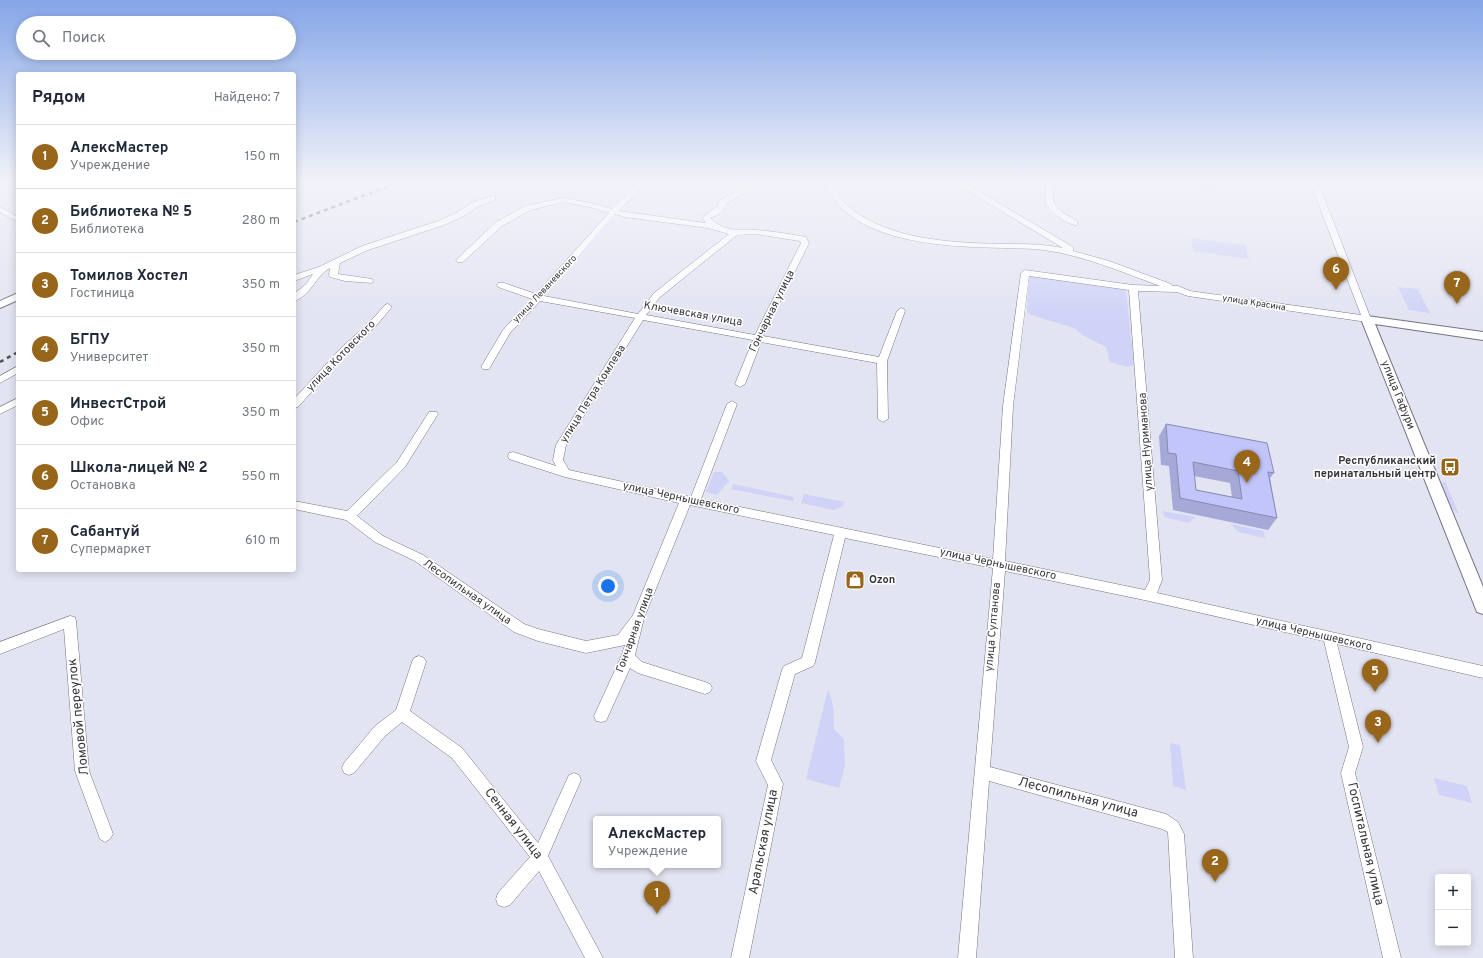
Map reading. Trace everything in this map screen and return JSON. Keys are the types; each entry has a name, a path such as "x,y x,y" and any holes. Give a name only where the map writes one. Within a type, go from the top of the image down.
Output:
{"street":[{"path":"296,277 322,269 365,248 430,227"},
{"path":"460,260 496,227"},
{"name":"улица Леваневского","path":"486,367 506,332 600,227"},
{"path":"706,227 735,233"},
{"path":"877,227 896,234 926,242 1042,247 1077,254 1178,289"},
{"path":"1034,227 1077,254"},
{"name":"улица Гафури","path":"1331,227 1483,607"},
{"name":"Гончарная улица","path":"735,233 756,232 803,239 805,243 758,338 740,384"},
{"name":"улица Петра Комлева","path":"565,473 558,460 561,445 640,317 657,295 735,233"},
{"path":"336,262 333,275 369,281"},
{"path":"296,296 309,286 322,269"},
{"name":"улица Красина","path":"1025,273 1134,288 1178,289 1188,293 1483,336"},
{"name":"улица Султанова","path":"967,958 998,564 1008,406 1025,273"},
{"name":"Ключевская улица","path":"501,285 538,298 882,361"},
{"name":"улица Нуриманова","path":"1134,288 1156,580 1149,596"},
{"path":"0,305 16,297"},
{"name":"улица Котовского","path":"296,403 346,348 388,307"},
{"path":"883,419 882,361 901,311"},
{"path":"0,380 16,370"},
{"path":"0,411 16,402"},
{"name":"Гончарная улица","path":"601,716 628,657 638,618 732,404"},
{"path":"348,516 394,471 407,456 424,425 433,414"},
{"name":"улица Чернышевского","path":"513,456 565,473 1149,596 1483,672"},
{"name":"Лесопильная улица","path":"296,505 348,516 379,539 419,558 519,628 538,635 586,647 622,640 638,618"},
{"name":"Аральская улица","path":"740,958 776,784 763,761 789,670 808,662 841,532"},
{"name":"Ломовой переулок","path":"0,648 70,621 82,771 105,834"},
{"name":"Госпитальная улица","path":"1328,637 1356,747 1355,754 1348,767 1348,773 1392,958"},
{"path":"628,657 638,667 705,688"},
{"path":"349,768 380,731 402,714 419,662"},
{"name":"Сенная улица","path":"402,714 457,753 540,857 594,958"},
{"name":"Лесопильная улица","path":"981,772 1166,822 1173,827 1176,834 1184,958"},
{"path":"504,899 540,857 574,780"}],"shaded area":[{"path":"1191,238 1246,245 1249,259 1193,251"},
{"path":"1028,276 1126,290 1134,365 1127,367 1110,362 1106,347 1084,336 1074,328 1031,315 1027,312"},
{"path":"1398,287 1418,289 1430,313 1409,310"},
{"path":"714,472 722,472 729,481 717,495 706,492"},
{"path":"1445,481 1459,514 1451,508 1441,484"},
{"path":"733,484 794,497 793,501 731,489"},
{"path":"804,494 845,502 841,507 834,510 801,503"},
{"path":"1163,511 1195,517 1189,523 1164,517"},
{"path":"1231,524 1264,531 1265,538 1238,532"},
{"path":"828,689 833,704 834,729 844,739 845,765 839,788 806,779"},
{"path":"1170,743 1180,745 1186,790 1173,786"},
{"path":"1434,778 1467,786 1472,803 1439,795"}],"building":[{"path":"1166,424 1267,443 1274,473 1268,472 1277,518 1180,498 1176,454 1168,453","holes":["1193,462 1238,471 1242,499 1196,490"]}],"railway":[{"path":"0,362 16,353"}],"place":[{"name":"Школа-лицей № 2","path":"1336,290"},
{"name":"Сабантуй","path":"1457,304"},
{"name":"Республиканский перинатальный центр","path":"1450,467"},
{"name":"БГПУ","path":"1247,483"},
{"name":"Ozon","path":"855,580"},
{"name":"ИнвестСтрой","path":"1375,692"},
{"name":"Томилов Хостел","path":"1378,743"},
{"name":"Библиотека № 5","path":"1215,882"},
{"name":"АлексМастер","path":"657,914"}]}
